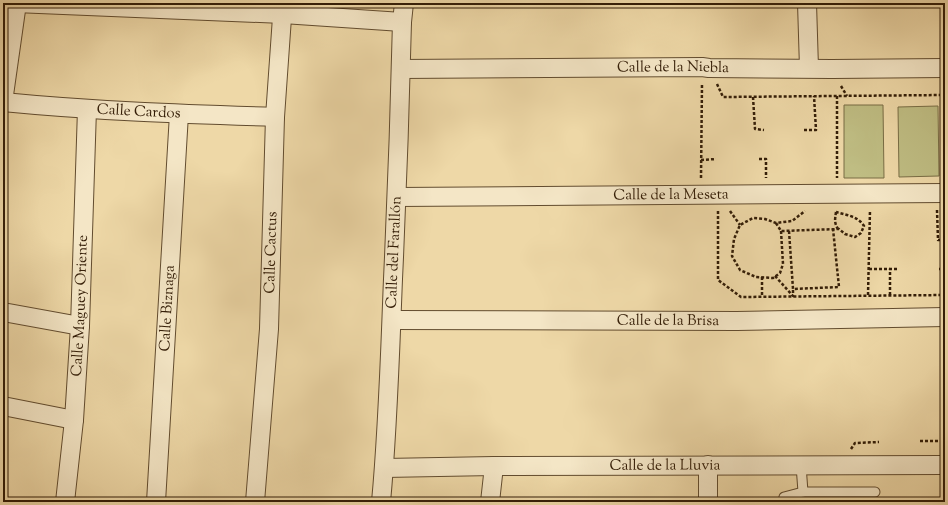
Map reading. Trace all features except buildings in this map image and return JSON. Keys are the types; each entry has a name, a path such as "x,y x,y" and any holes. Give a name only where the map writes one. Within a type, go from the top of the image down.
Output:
{"street":[{"path":"3,102 16,3 283,8 402,22"},
{"name":"Calle del Farallón","path":"381,502 392,320 402,22 404,3"},
{"path":"807,3 809,68"},
{"name":"Calle Cactus","path":"255,502 269,329 275,118 283,8"},
{"name":"Calle de la Niebla","path":"401,69 705,67 945,68"},
{"name":"Calle Cardos","path":"3,102 87,109 275,118"},
{"name":"Calle Maguey Oriente","path":"65,502 74,420 80,326 87,109"},
{"name":"Calle Biznaga","path":"156,502 179,114"},
{"name":"Calle de la Meseta","path":"397,197 941,193"},
{"path":"3,312 80,326"},
{"name":"Calle de la Brisa","path":"392,320 737,320 945,317"},
{"path":"3,406 74,420"},
{"name":"Calle de la Lluvia","path":"384,468 494,466 945,465"},
{"path":"490,502 494,466"},
{"path":"708,466 708,502"}],"lane":[{"path":"801,465 803,492"},
{"path":"783,502 784,497 803,492 875,492"}],"path":[{"path":"705,67 723,97 945,95"},
{"path":"705,67 701,160 709,194 718,280 741,297 945,294"},
{"path":"804,130 816,130 814,96"},
{"path":"837,96 838,194"},
{"path":"753,97 755,130 764,130"},
{"path":"701,160 716,159"},
{"path":"759,159 766,159 766,194"},
{"path":"868,295 870,193"},
{"path":"941,193 938,240 945,240"},
{"path":"776,223 781,231 783,264 780,273 773,278 756,277 740,270 732,256 734,239 740,225 753,218 776,223 792,221 804,212 811,211"},
{"path":"832,211 850,215 861,221 864,226 862,233 855,237 845,234 836,225 836,212"},
{"path":"793,289 839,287 833,229"},
{"path":"781,231 839,229"},
{"path":"789,231 793,296"},
{"path":"869,269 898,269"},
{"path":"890,269 890,295"},
{"path":"939,269 945,269"},
{"path":"775,276 793,296"},
{"path":"762,277 762,297"},
{"path":"920,441 945,441"}],"shaded area":[{"path":"844,105 883,105 884,178 844,178"},
{"path":"938,106 939,176 899,177 898,107"}]}
